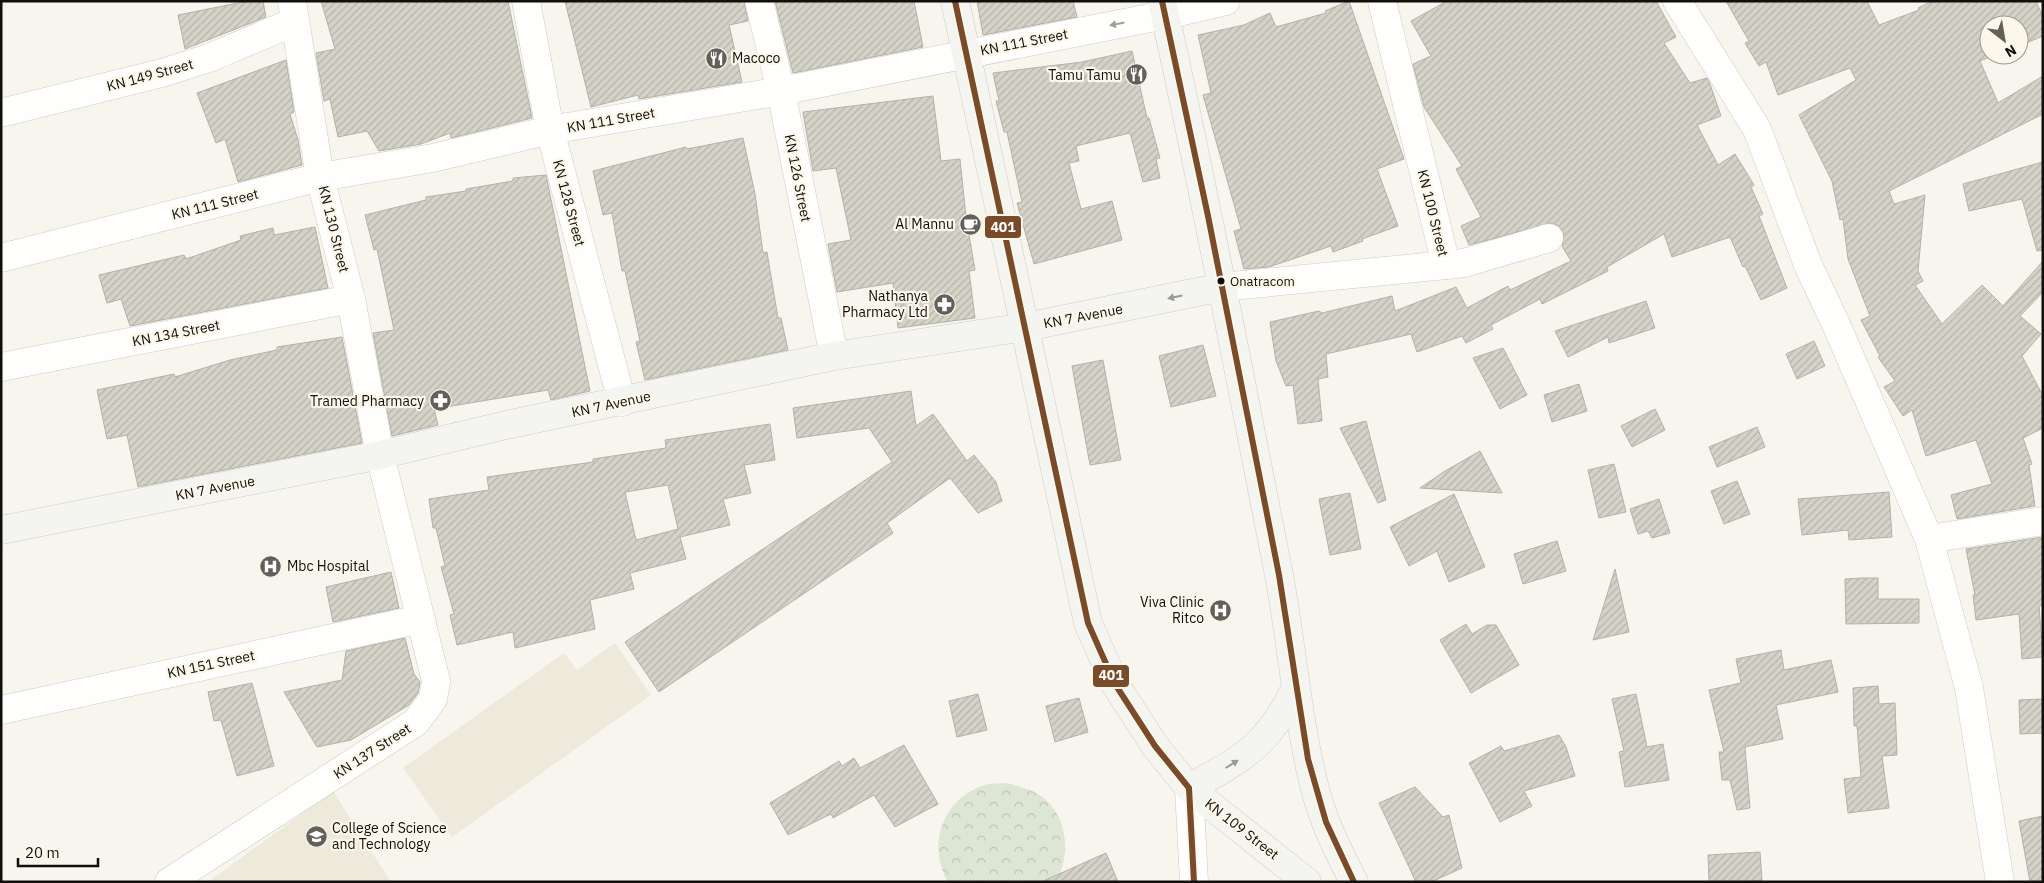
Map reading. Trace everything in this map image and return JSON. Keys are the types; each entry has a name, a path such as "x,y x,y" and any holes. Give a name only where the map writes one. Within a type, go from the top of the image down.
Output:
{"main road":[{"name":"KN 109 Street","path":"954,1 964,54 1026,327 1088,623 1115,684 1155,746 1189,788 1307,882"},
{"path":"1164,8 1222,287 1284,601 1295,689 1314,787 1337,849 1354,882"},
{"name":"KN 7 Avenue","path":"1,530 380,455 506,425 834,356 1026,327 1222,287"},
{"path":"1189,788 1236,762 1264,739 1284,711 1295,689"}],"street":[{"name":"KN 128 Street","path":"526,1 550,130 622,402"},
{"name":"KN 126 Street","path":"759,1 781,91 834,356"},
{"name":"KN 111 Street","path":"1,258 320,177 433,158 550,130 781,91 964,54 1164,8 1226,1"},
{"name":"KN 100 Street","path":"1222,287 1446,264 1382,1"},
{"path":"1676,1 1757,129 1808,265 1836,322 1929,539 1969,688 2000,882"},
{"name":"KN 149 Street","path":"1,113 162,73 209,58 293,12"},
{"name":"KN 130 Street","path":"293,12 320,177 352,299 380,455"},
{"path":"1446,264 1464,263 1548,238"},
{"name":"KN 134 Street","path":"1,367 352,299"},
{"name":"KN 137 Street","path":"169,882 416,722 432,699 436,681 380,455"},
{"path":"1929,539 2043,521"},
{"name":"KN 151 Street","path":"1,710 421,619"},
{"path":"1189,788 1194,882"}],"shaded area":[{"path":"615,643 651,695 452,837 403,768 564,653 577,670"},
{"name":"College of Science and Technology","path":"333,791 391,882 208,882"}],"green space":[{"path":"1007,783 1028,789 1042,797 1053,808 1059,818 1063,828 1065,851 1060,872 1055,882 948,882 942,868 939,839 942,825 949,812 958,801 984,785"}],"building":[{"path":"248,1 263,1 266,17 185,49 178,15"},
{"path":"321,1 508,1 532,118 451,138 450,133 421,144 379,151 367,131 338,137 330,99 324,101 316,53 335,49"},
{"path":"565,1 744,1 748,21 729,25 742,82 639,99 638,95 591,107"},
{"path":"775,1 914,1 923,47 793,73"},
{"path":"977,1 1073,1 1077,17 983,35"},
{"path":"1349,1 1404,159 1377,169 1398,226 1333,252 1331,246 1269,267 1244,269 1234,231 1241,229 1203,95 1211,93 1198,35 1244,25 1270,13 1276,27 1326,13 1325,11"},
{"path":"1447,1 1656,1 1676,37 1664,43 1690,83 1707,78 1710,84 1721,116 1697,125 1718,165 1735,154 1754,185 1751,187 1763,214 1759,216 1787,288 1761,300 1745,266 1743,267 1730,237 1672,257 1664,234 1607,267 1608,271 1542,304 1540,299 1491,325 1493,329 1466,343 1462,336 1417,352 1411,334 1326,354 1328,377 1318,379 1322,421 1298,424 1293,385 1286,386 1276,361 1270,322 1319,311 1322,313 1392,296 1395,311 1456,287 1467,308 1508,286 1510,290 1571,261 1562,246 1564,233 1559,226 1552,223 1469,245 1461,226 1481,217 1456,169 1462,166 1424,107 1413,64 1431,56 1411,21"},
{"path":"1726,1 1867,1 1879,25 1919,10 1918,8 1932,1 2036,1 2043,17 2043,36 2029,42 2029,15 1979,15 1979,65 1982,65 1998,103 2043,76 2043,114 1889,191 1894,204 1925,195 1918,271 1923,281 1915,285 1942,324 1982,285 2003,306 2043,261 2043,292 2020,316 2041,334 2022,356 2043,396 2043,428 2023,438 2032,464 2029,465 2035,506 1957,519 1951,495 1992,484 1976,440 1926,456 1912,410 1903,416 1884,387 1895,381 1878,357 1880,356 1861,320 1870,316 1848,259 1843,219 1840,220 1832,181 1799,115 1856,80 1850,68 1778,95 1766,62 1759,66 1745,43 1749,41"},
{"path":"1132,51 1147,118 1149,118 1160,158 1156,159 1160,178 1143,182 1130,133 1076,146 1079,161 1069,163 1081,209 1112,201 1122,240 1034,264 1017,203 1022,202 1007,132 1004,132 996,101 999,101 993,73 1082,62"},
{"path":"286,60 294,112 290,114 298,140 302,165 238,182 225,139 216,143 197,93"},
{"path":"933,96 941,161 960,159 966,217 975,270 969,271 975,318 898,328 893,283 837,292 828,244 851,240 836,168 813,171 803,112"},
{"path":"743,138 755,194 763,253 767,252 778,318 781,318 788,350 645,380 636,342 640,341 625,271 622,271 612,213 603,215 593,171 686,147 687,149"},
{"path":"2043,162 2043,250 2037,251 2022,199 1969,211 1963,184"},
{"path":"546,175 590,391 551,400 548,390 434,409 438,425 392,436 373,333 394,330 377,249 374,250 365,215 426,200 426,197 513,181 513,178"},
{"path":"315,227 328,288 130,326 121,299 107,303 99,275 184,255 186,259 241,240 240,236 273,228 274,235"},
{"path":"1646,301 1655,328 1609,343 1608,337 1568,357 1555,331"},
{"path":"342,337 362,443 138,487 127,435 107,439 97,390 174,374 175,377 230,360 277,350 277,347"},
{"path":"1814,341 1825,366 1797,379 1786,354"},
{"path":"1203,345 1216,396 1171,407 1159,356"},
{"path":"1503,348 1527,395 1500,409 1473,358"},
{"path":"1103,360 1121,460 1090,465 1072,366"},
{"path":"1579,384 1587,411 1552,422 1544,395"},
{"path":"911,391 916,426 933,414 967,461 974,455 996,482 1002,501 978,513 950,478 887,523 893,533 659,692 625,642 892,462 869,428 797,438 793,408"},
{"path":"1655,409 1665,430 1632,447 1621,426"},
{"path":"1366,421 1386,500 1378,503 1340,428"},
{"path":"770,424 775,460 744,465 751,493 723,499 730,525 680,537 686,559 630,573 634,589 590,600 595,629 515,648 513,632 457,645 450,615 454,614 441,567 445,566 436,528 433,528 429,499 489,490 487,477 593,462 593,459 666,448 665,440","holes":["668,485 678,529 636,540 625,492"]},
{"path":"1757,427 1765,447 1717,467 1709,447"},
{"path":"1480,451 1502,493 1420,488 1445,471"},
{"path":"1614,464 1626,512 1599,518 1588,470"},
{"path":"1737,481 1750,514 1724,524 1711,491"},
{"path":"1889,492 1892,537 1849,540 1848,530 1802,535 1798,499"},
{"path":"1350,493 1361,549 1330,555 1319,499"},
{"path":"1454,494 1485,567 1449,582 1437,551 1409,566 1390,527"},
{"path":"1659,499 1670,533 1652,538 1648,531 1638,534 1630,509"},
{"path":"2043,537 2043,605 2039,606 2043,657 2022,659 2019,614 1976,620 1973,595 1975,595 1966,549"},
{"path":"1557,541 1566,571 1523,584 1514,554"},
{"path":"1615,569 1629,632 1593,640 1602,611"},
{"path":"391,572 399,608 333,622 326,587"},
{"path":"1878,578 1878,599 1919,599 1919,623 1846,624 1845,579"},
{"path":"1466,624 1472,634 1487,625 1496,625 1519,665 1471,693 1440,640"},
{"path":"405,638 414,674 420,682 418,693 409,705 351,740 317,747 284,692 342,680 346,651"},
{"path":"1781,650 1784,670 1831,660 1838,692 1776,705 1783,739 1745,747 1750,808 1737,810 1730,780 1722,780 1719,752 1724,752 1709,690 1741,683 1736,659"},
{"path":"252,683 274,766 237,776 221,720 214,721 208,692"},
{"path":"1878,686 1879,704 1895,703 1897,755 1882,756 1889,808 1848,813 1844,779 1861,777 1857,726 1854,726 1853,688"},
{"path":"978,694 987,730 957,737 949,701"},
{"path":"1636,694 1647,747 1663,744 1669,780 1625,787 1619,752 1624,751 1612,699"},
{"path":"1079,698 1088,732 1055,742 1046,706"},
{"path":"2043,699 2043,733 2020,734 2019,700"},
{"path":"1559,735 1566,747 1575,776 1524,791 1532,806 1500,822 1469,763 1501,746 1504,751"},
{"path":"904,745 938,804 895,827 874,795 833,818 831,814 788,835 770,803 839,761 842,766 854,758 860,768"},
{"path":"1415,787 1443,817 1449,815 1462,868 1431,882 1416,882 1379,803"},
{"path":"2043,816 2043,882 2030,882 2019,821"},
{"path":"1760,852 1762,881 1709,882 1708,855"},
{"path":"1106,853 1118,882 1041,882"}],"transit line":[{"name":"401","path":"955,1 1088,623 1115,684 1155,746 1189,788 1194,882"},
{"name":"401","path":"1162,1 1208,216 1279,575 1308,759 1326,822 1354,882"}],"place":[{"name":"Macoco","path":"716,58"},
{"name":"Tamu Tamu","path":"1137,75"},
{"name":"Al Mannu","path":"970,224"},
{"name":"Onatracom","path":"1221,281"},
{"name":"Nathanya Pharmacy Ltd","path":"944,304"},
{"name":"Tramed Pharmacy","path":"440,401"},
{"name":"Mbc Hospital","path":"271,566"},
{"name":"Viva Clinic Ritco","path":"1220,610"},
{"name":"College of Science and Technology","path":"316,836"}]}
